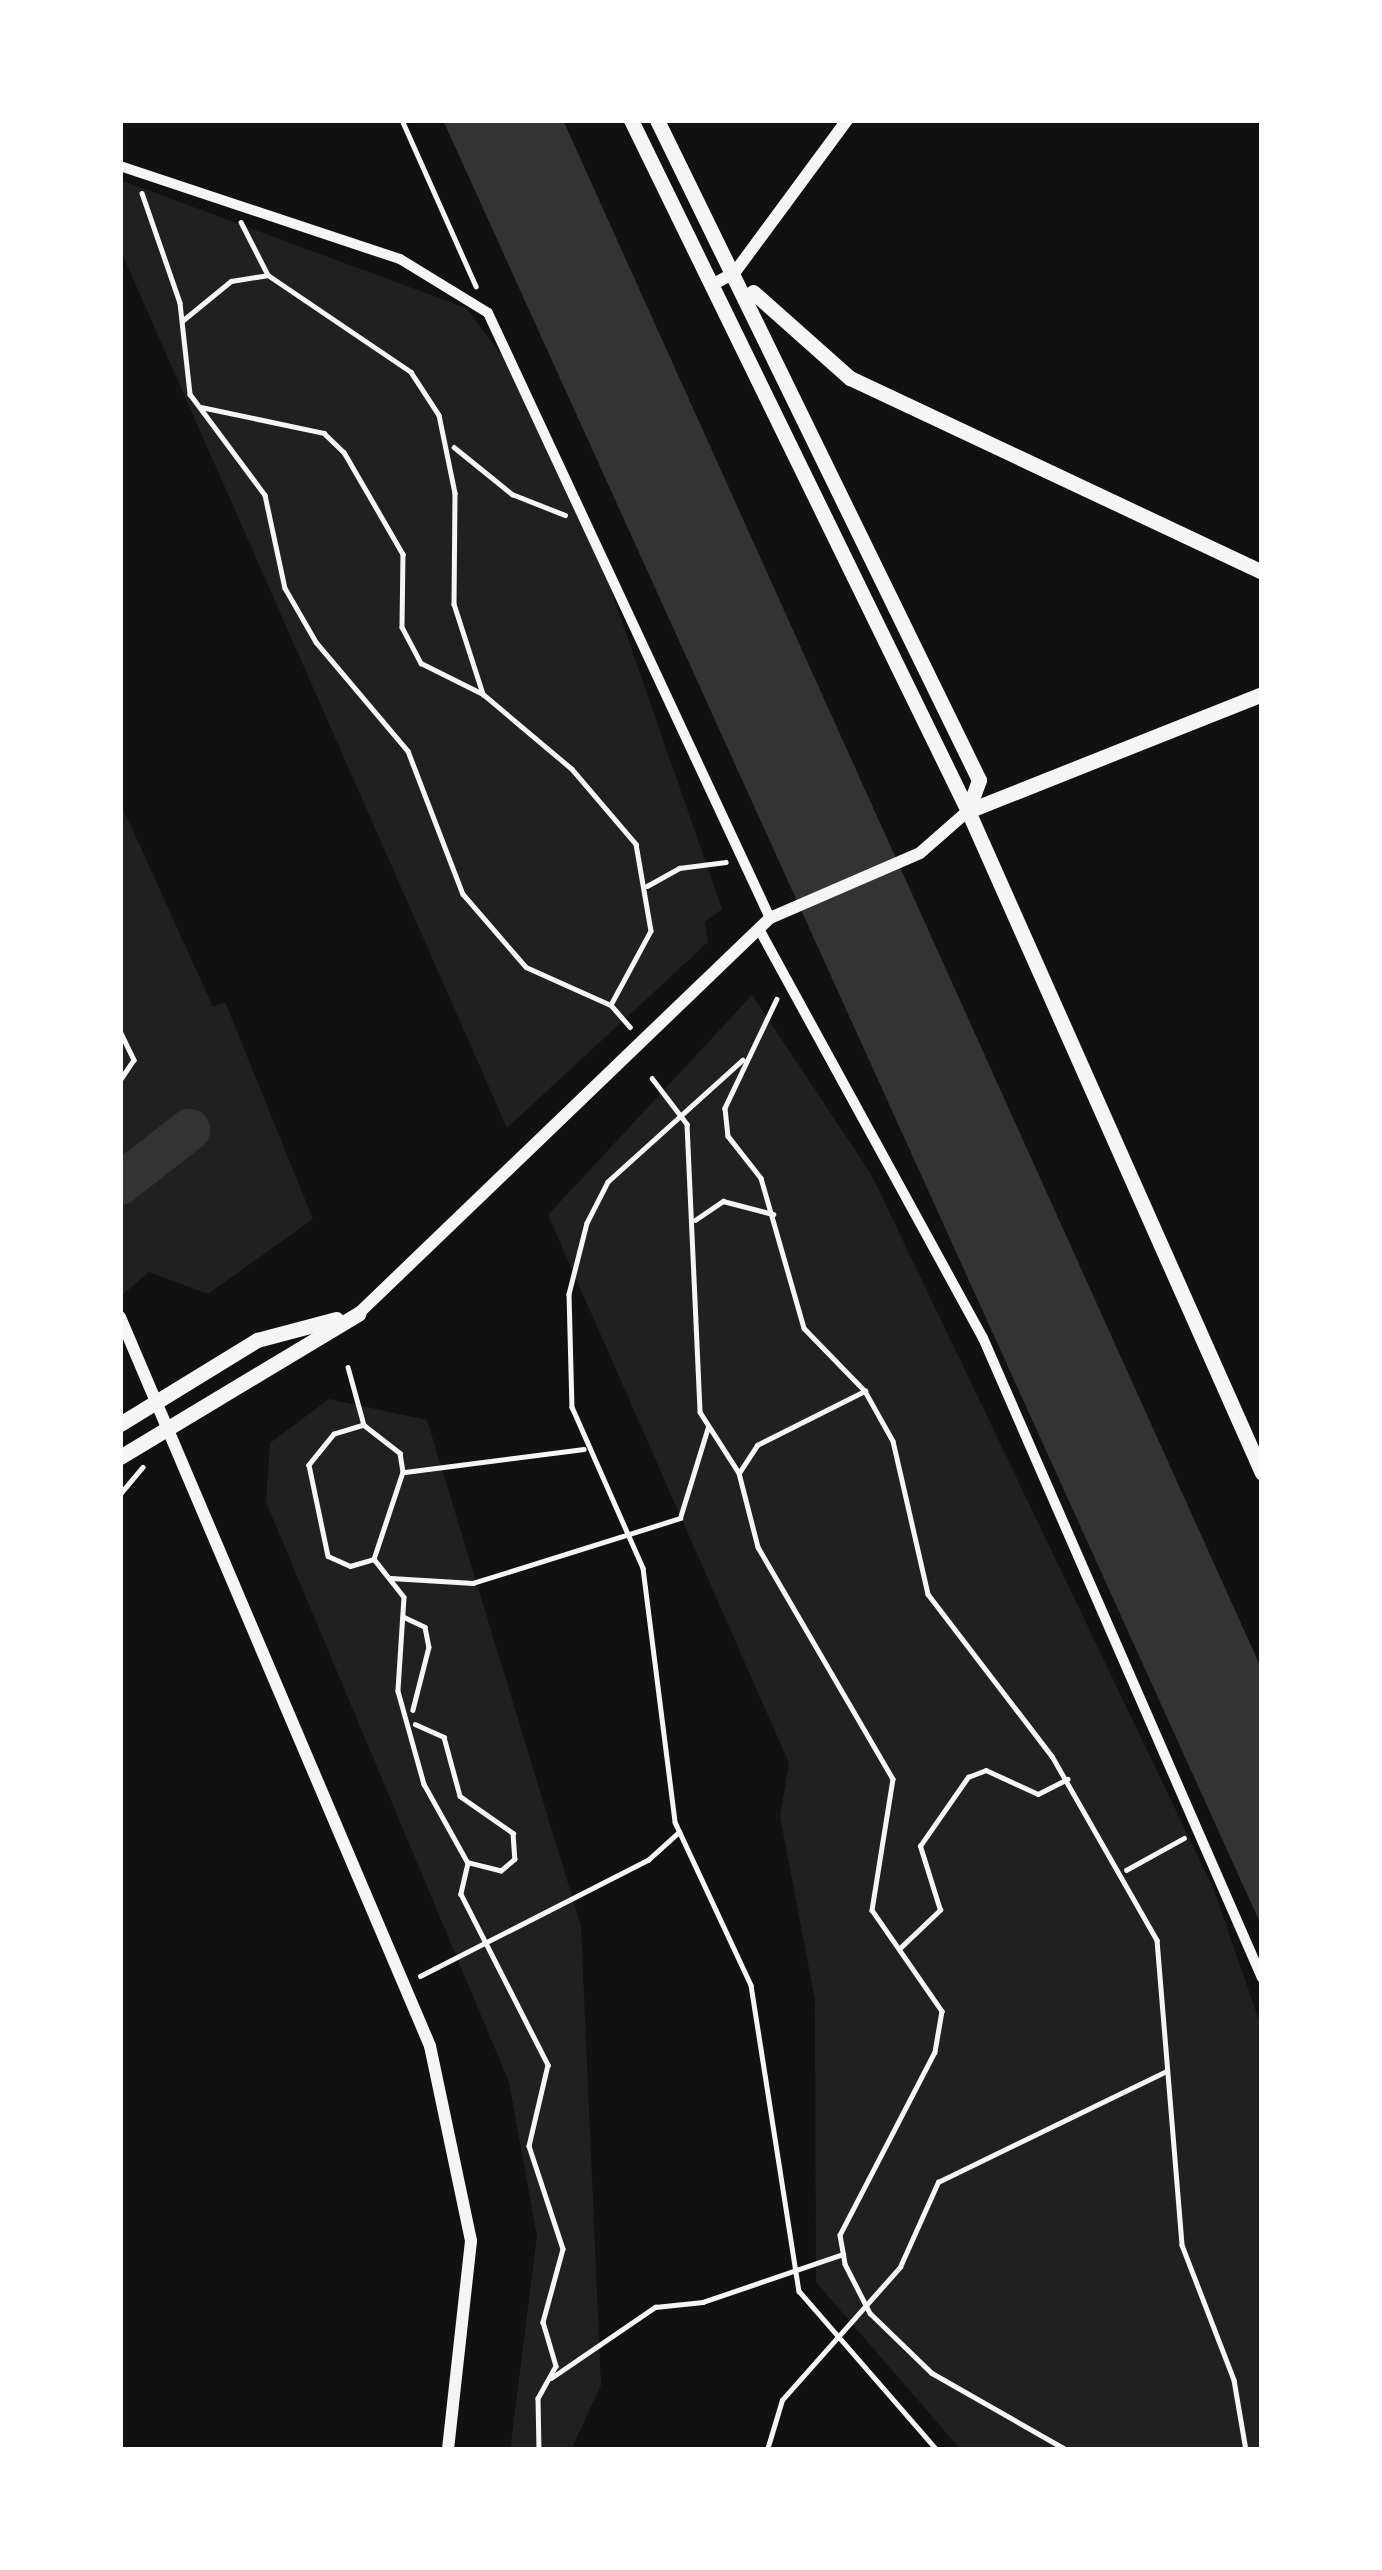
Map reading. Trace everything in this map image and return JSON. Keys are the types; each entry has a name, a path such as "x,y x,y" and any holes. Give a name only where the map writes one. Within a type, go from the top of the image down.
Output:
{"main road":[{"path":"631,120 968,811 1262,1473"},
{"path":"657,120 979,780 968,811"},
{"path":"735,272 850,378 1262,572"},
{"path":"968,811 1262,694"},
{"path":"120,1424 257,1340 358,1314"},
{"path":"120,1456 167,1422 358,1314"}],"street":[{"path":"712,285 735,272 847,120"},
{"path":"120,166 400,259 488,313 748,870 765,923 790,975 982,1338 1203,1828 1262,1978"},
{"path":"358,1314 765,923 920,853 968,811"},
{"path":"120,1317 430,2046 471,2241 448,2450"}],"path":[{"path":"402,120 488,313"},
{"path":"137,172 199,406 265,496 286,588 316,641 408,752 484,927 526,967 611,1005 641,1041"},
{"path":"235,203 268,275 411,372 451,443 512,494 573,518"},
{"path":"180,324 232,281 268,275"},
{"path":"199,406 324,434 344,452 403,554 402,627 421,663 483,694 615,812 647,886 651,931 611,1005"},
{"path":"451,443 454,604 483,694"},
{"path":"647,886 722,860 748,870"},
{"path":"790,975 725,1108 728,1136 773,1214 804,1328 865,1391 893,1442 928,1594 1067,1779 1126,1870 1157,1940 1182,2246 1234,2380 1246,2450"},
{"path":"120,1031 134,1060 120,1081"},
{"path":"747,1056 608,1182 587,1223 569,1294 584,1449 633,1532 679,1832 751,1984 791,2264 835,2343 937,2450"},
{"path":"652,1078 680,1113 695,1220 688,1304 708,1427 739,1473 758,1547 893,1779 869,1879 881,1934 899,1949 942,2011 935,2052 839,2235 843,2254 870,2313 981,2410 1066,2450"},
{"path":"695,1220 723,1201 773,1214"},
{"path":"348,1366 364,1425 400,1453 404,1472 374,1559"},
{"path":"739,1473 757,1445 865,1391"},
{"path":"364,1425 334,1433 309,1465 328,1556 350,1566 374,1559"},
{"path":"388,1577 473,1583 680,1518 708,1427"},
{"path":"404,1472 584,1449"},
{"path":"374,1559 388,1577 404,1617 398,1691 412,1712 424,1784 467,1863 461,1894 548,2065 529,2146 561,2232 562,2274 543,2323 551,2378 534,2421 539,2450"},
{"path":"404,1617 425,1627 429,1647 412,1712"},
{"path":"415,1724 444,1737 460,1796 513,1832 514,1859 501,1871 467,1863"},
{"path":"899,1949 940,1910 920,1846 968,1777 986,1770 1038,1794 1067,1779"},
{"path":"1126,1870 1203,1828"},
{"path":"404,1984 486,1937 647,1860 679,1832"},
{"path":"767,2450 782,2400 870,2313 938,2182 1165,2072"},
{"path":"551,2378 639,2314 704,2302 791,2264 843,2254"}],"shaded area":[{"path":"443,120 563,120 1262,1670 1262,1927"},
{"path":"120,180 466,308 522,382 574,484 722,909 705,922 708,942 507,1128 120,249"},
{"path":"120,802 213,1007 225,1002 313,1219 208,1294 149,1272 120,1297"},
{"path":"752,995 871,1174 1214,1890 1262,2029 1262,2450 961,2450 816,2282 815,2000 780,1816 789,1763 548,1215"},
{"path":"329,1399 427,1420 581,1926 601,2385 571,2450 510,2450 537,2236 509,2082 266,1502 270,1443"}],"waterway":[{"path":"120,1184 189,1130"}]}
